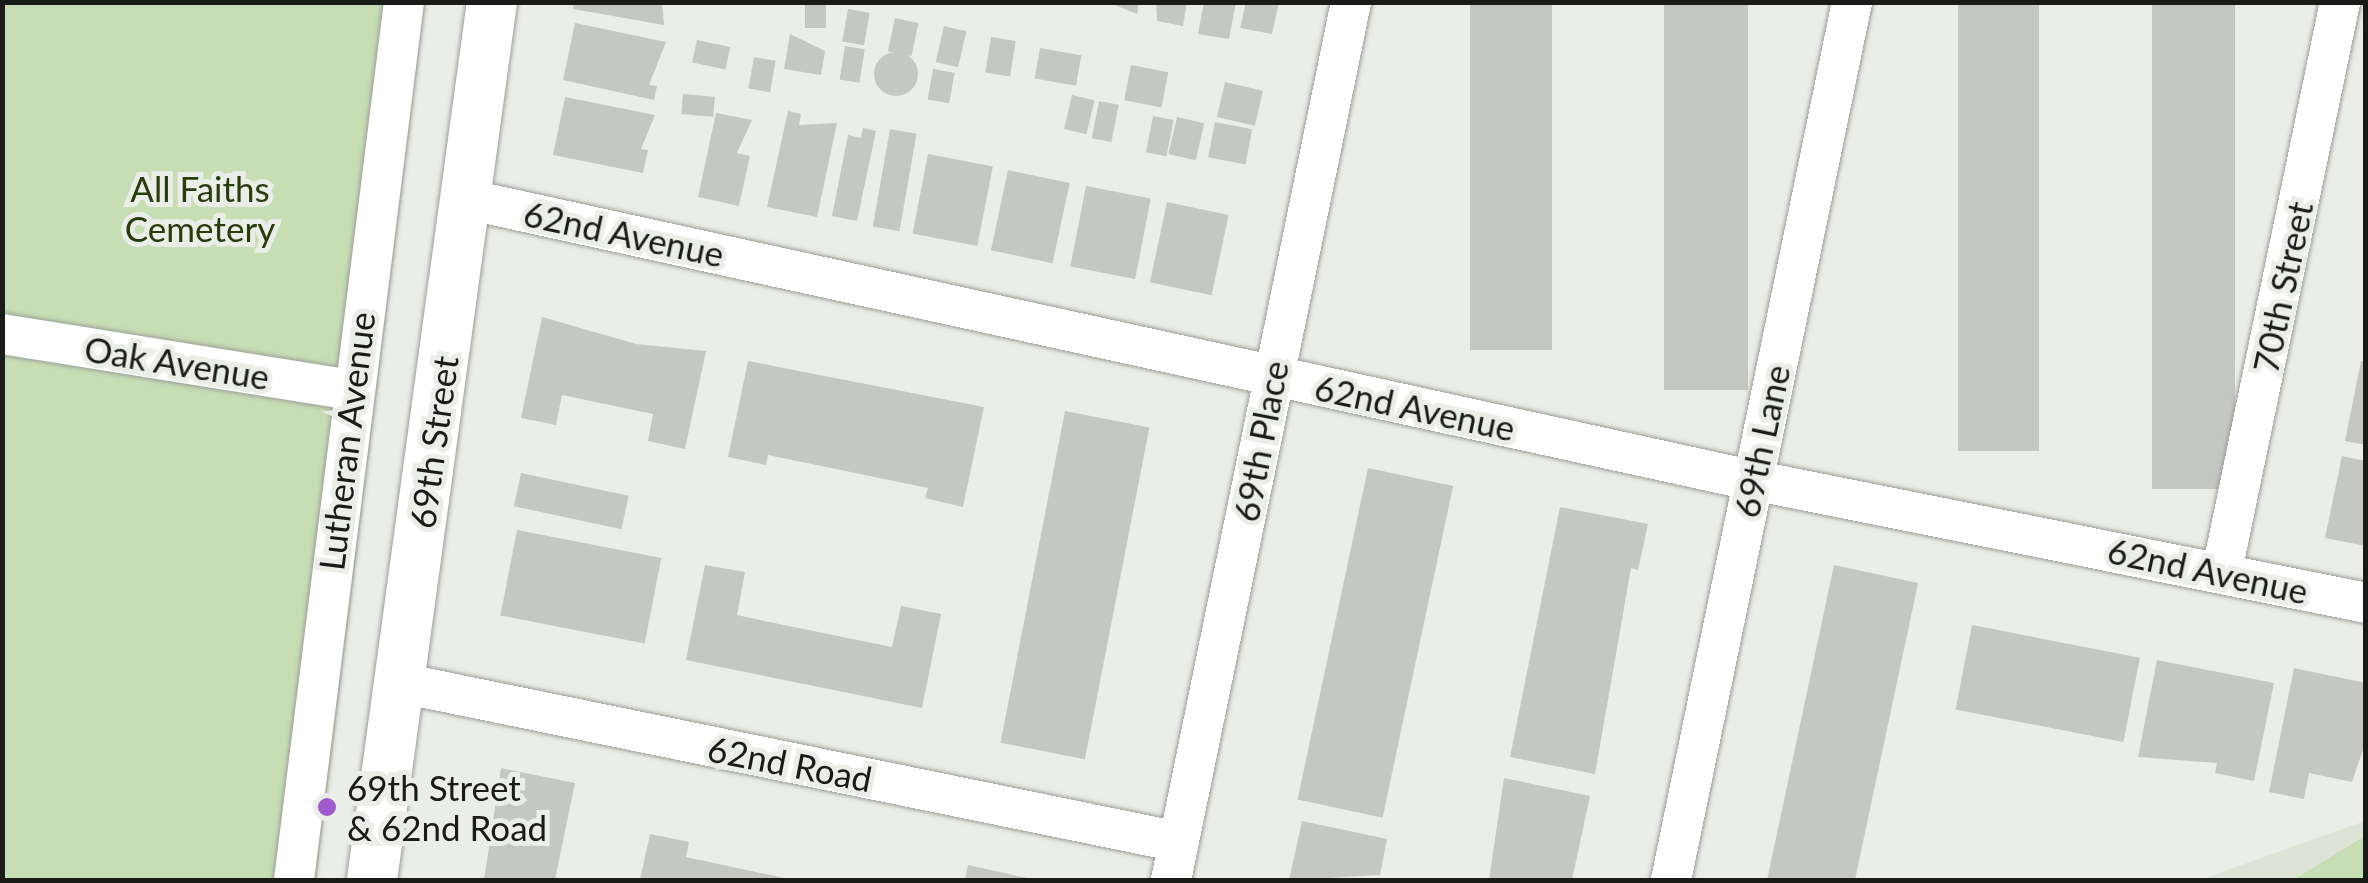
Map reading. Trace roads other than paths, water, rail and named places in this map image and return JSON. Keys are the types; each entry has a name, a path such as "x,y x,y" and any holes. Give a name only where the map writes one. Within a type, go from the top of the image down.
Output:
{"main road":[{"name":"69th Street","path":"372,880 492,2"}],"street":[{"name":"Lutheran Avenue","path":"294,880 351,390 404,2"},
{"name":"69th Place","path":"1175,861 1351,2"},
{"name":"69th Lane","path":"1671,880 1852,2"},
{"name":"70th Street","path":"2222,571 2340,2"},
{"name":"62nd Avenue","path":"466,200 1753,481 2222,571 2366,603"},
{"name":"Oak Avenue","path":"2,334 351,390"},
{"name":"62nd Road","path":"401,683 1175,861"}],"place":[{"name":"69th Street & 62nd Road","path":"327,807"}],"park label":[{"name":"All Faiths Cemetery","path":"200,208"}]}
